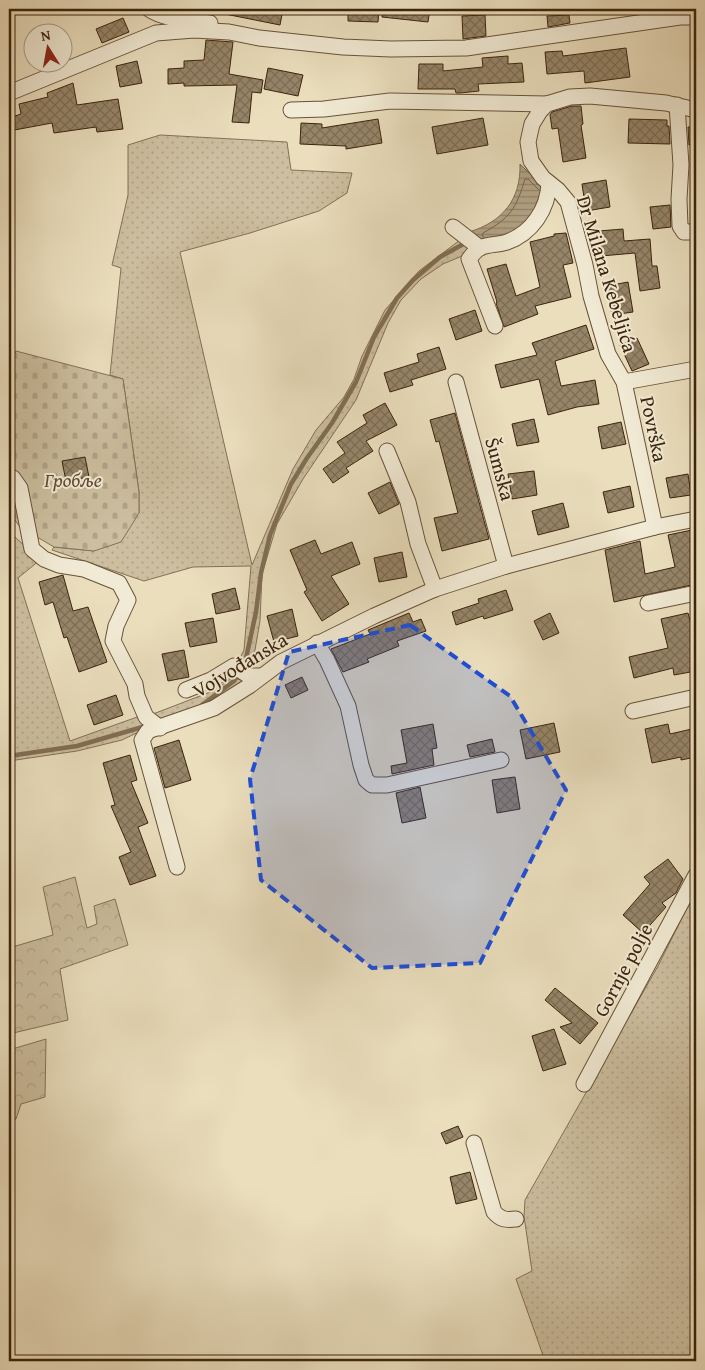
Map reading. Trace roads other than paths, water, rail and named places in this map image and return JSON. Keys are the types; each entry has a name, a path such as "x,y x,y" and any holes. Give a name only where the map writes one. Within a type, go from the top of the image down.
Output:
{"street":[{"path":"149,9 167,16 214,23 229,32"},
{"path":"9,93 156,33 194,30 229,32 259,38 343,47 391,49 466,48 680,16 696,17"},
{"path":"291,110 324,109 390,101 547,104 570,98 590,96 666,103 696,110"},
{"name":"Dr Milana Kebeljića","path":"547,104 532,124 528,142 531,161 543,178 558,190 568,202 585,265 591,296 608,354 624,382"},
{"path":"677,105 681,165 680,226 684,232 696,232"},
{"path":"495,326 469,259 479,247 509,242 529,229 539,217 549,194 549,183"},
{"path":"457,231 479,247"},
{"name":"Površka","path":"655,527 624,382 696,369"},
{"name":"Šumska","path":"456,382 506,566"},
{"path":"387,451 408,502 418,544 435,589"},
{"path":"9,477 13,478 20,488 32,549 44,559 59,565 84,569 119,583 128,600 116,626 113,641 135,684 136,696 146,717 159,727"},
{"name":"Vojvođanska","path":"177,867 142,740 148,731 214,708 255,676 281,662 435,589 506,566 655,527 696,519"},
{"path":"648,603 696,594"},
{"name":"Vojvođanska","path":"317,644 327,660 348,706 361,765 366,780 372,785 387,785 501,760"},
{"path":"186,690 211,680 234,666 255,676"},
{"path":"633,710 696,697"},
{"name":"Gornje polje","path":"584,1084 696,875"},
{"path":"474,1143 494,1212 500,1218 516,1219"}],"water":[{"path":"520,164 546,190 538,210 516,232 482,243 469,232 491,222 507,208 517,188"}],"waterway":[{"path":"202,705 234,681 245,663 256,612 261,573 270,535 291,484 332,423 356,382 374,337 397,298 413,280 440,257 467,242"},
{"path":"9,756 77,746 146,726"}],"park label":[{"name":"Гробље","path":"73,480"}]}
